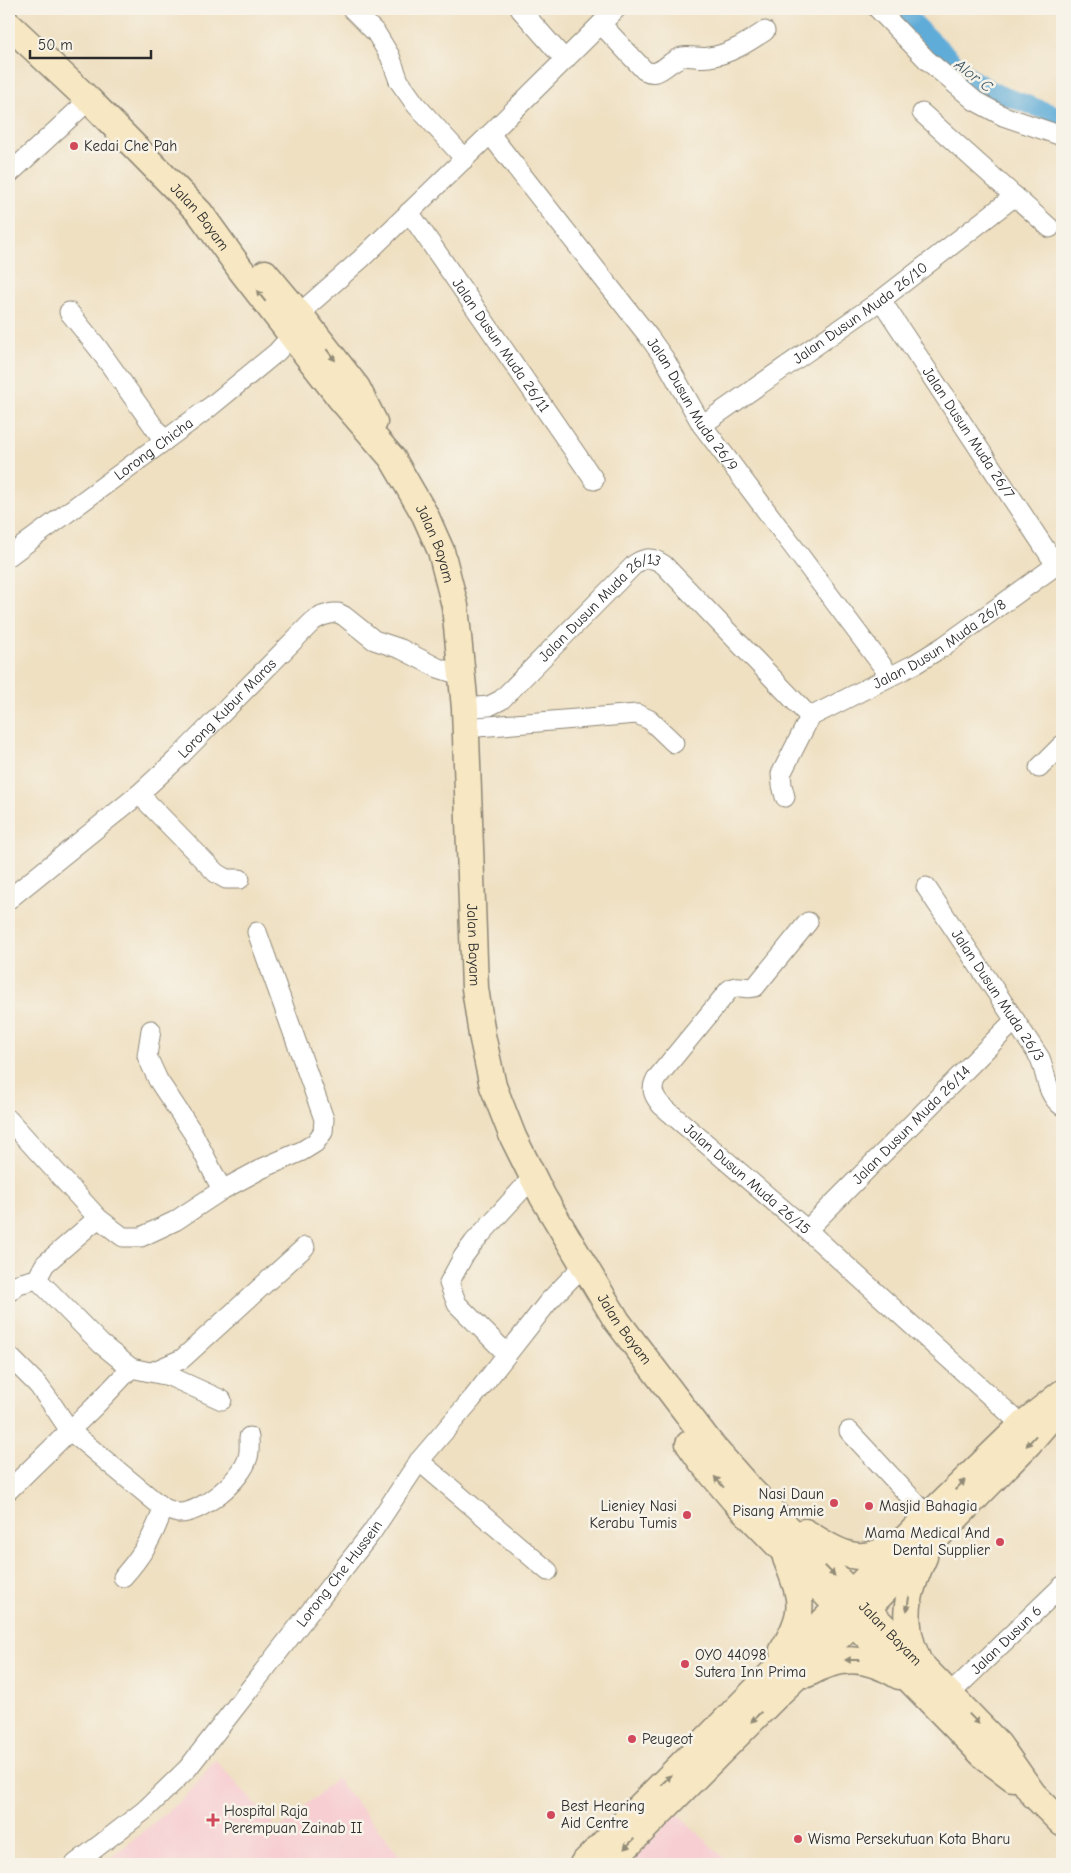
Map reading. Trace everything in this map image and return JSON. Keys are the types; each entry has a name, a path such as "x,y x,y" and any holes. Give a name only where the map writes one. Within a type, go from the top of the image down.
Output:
{"main road":[{"name":"Jalan Bayam","path":"9,25 89,100 200,213 249,254 296,325 341,399 392,458 425,515 442,551 455,606 463,676 475,988 482,1035 493,1086 513,1137 533,1177 617,1321 712,1446 773,1512 852,1608 920,1663 938,1695"},
{"path":"617,1321 668,1414 701,1461 734,1500 782,1549 852,1608 938,1695 986,1758 1059,1814"},
{"path":"583,1864 771,1688 852,1608 1022,1425 1062,1392"},
{"path":"773,1512 834,1549 852,1556 869,1556 886,1550 925,1529 1028,1444 1062,1404"},
{"path":"920,1663 911,1645 907,1614 925,1529"},
{"path":"609,1864 771,1688 800,1616 796,1584 782,1549"},
{"path":"771,1688 807,1674 821,1666 855,1659 884,1666 899,1676 938,1695"}],"street":[{"path":"352,9 376,33 390,56 399,81 416,105 465,159"},
{"path":"520,9 565,60"},
{"name":"Lorong Chicha","path":"9,556 210,407 277,352 310,304 465,159 616,9"},
{"path":"878,9 927,60 975,101 1003,116 1062,136"},
{"path":"601,24 649,73 660,71 682,57 706,58 739,48 765,31"},
{"path":"9,174 89,100"},
{"path":"922,112 1050,228"},
{"name":"Jalan Dusun Muda 26/9","path":"490,134 649,337 664,358 702,425 890,676"},
{"name":"Jalan Dusun Muda 26/10","path":"702,425 881,300 1015,196"},
{"name":"Jalan Dusun Muda 26/11","path":"409,212 594,480"},
{"name":"Jalan Dusun Muda 26/7","path":"881,300 1059,563"},
{"path":"69,312 98,348 164,441"},
{"name":"Jalan Dusun Muda 26/13","path":"465,718 501,700 635,564 649,558 657,560 664,565 810,717"},
{"name":"Jalan Dusun Muda 26/8","path":"810,717 915,664 944,646 1059,563"},
{"name":"Lorong Kubur Maras","path":"9,899 139,794 178,758 313,621 322,616 333,612 344,616 374,640 401,649 438,668 463,676"},
{"path":"465,718 637,714 650,720 674,743"},
{"path":"785,797 781,774 810,717"},
{"path":"1039,768 1062,745"},
{"path":"139,794 216,873 226,879 240,879"},
{"name":"Jalan Dusun Muda 26/3","path":"926,888 1040,1058 1046,1072 1049,1092 1062,1106"},
{"name":"Jalan Dusun Muda 26/15","path":"808,922 755,987 746,989 736,986 729,990 653,1085 653,1092 661,1105 807,1230 1022,1425"},
{"path":"9,1120 98,1218 124,1237 141,1237 175,1221 222,1190 315,1143 323,1132 324,1119 257,932"},
{"name":"Jalan Dusun Muda 26/14","path":"807,1230 1015,1020"},
{"path":"150,1030 147,1056 158,1080 193,1133 222,1190"},
{"path":"507,1354 457,1304 449,1283 462,1257 533,1177"},
{"path":"9,1292 18,1284 37,1279 45,1264 98,1218"},
{"path":"152,1372 182,1359 305,1247"},
{"name":"Lorong Che Hussein","path":"75,1864 145,1810 188,1768 372,1532 419,1461 549,1301 584,1265"},
{"path":"37,1279 101,1344 131,1368 169,1376 222,1400"},
{"path":"9,1356 38,1385 70,1431 163,1508 178,1513 197,1509 228,1486 240,1473 249,1456 249,1438"},
{"path":"9,1490 131,1368"},
{"path":"849,1432 925,1529"},
{"path":"419,1461 548,1571"},
{"path":"123,1577 148,1545 158,1527 163,1508"},
{"name":"Jalan Dusun 6","path":"938,1695 1062,1586"}],"shaded area":[{"name":"Hospital Raja Perempuan Zainab II","path":"215,1760 279,1830 336,1778 407,1864 104,1864 187,1795"},
{"path":"677,1813 730,1864 629,1864"}],"waterway":[{"name":"Alor C","path":"900,9 971,78 999,94 1062,117"}],"place":[{"name":"Kedai Che Pah","path":"74,146"},
{"name":"Nasi Daun Pisang Ammie","path":"834,1503"},
{"name":"Masjid Bahagia","path":"869,1506"},
{"name":"Lieniey Nasi Kerabu Tumis","path":"687,1515"},
{"name":"Mama Medical And Dental Supplier","path":"1000,1542"},
{"name":"OYO 44098 Sutera Inn Prima","path":"685,1664"},
{"name":"Peugeot","path":"632,1739"},
{"name":"Best Hearing Aid Centre","path":"551,1815"},
{"name":"Hospital Raja Perempuan Zainab II","path":"213,1820"},
{"name":"Wisma Persekutuan Kota Bharu","path":"798,1839"}]}
